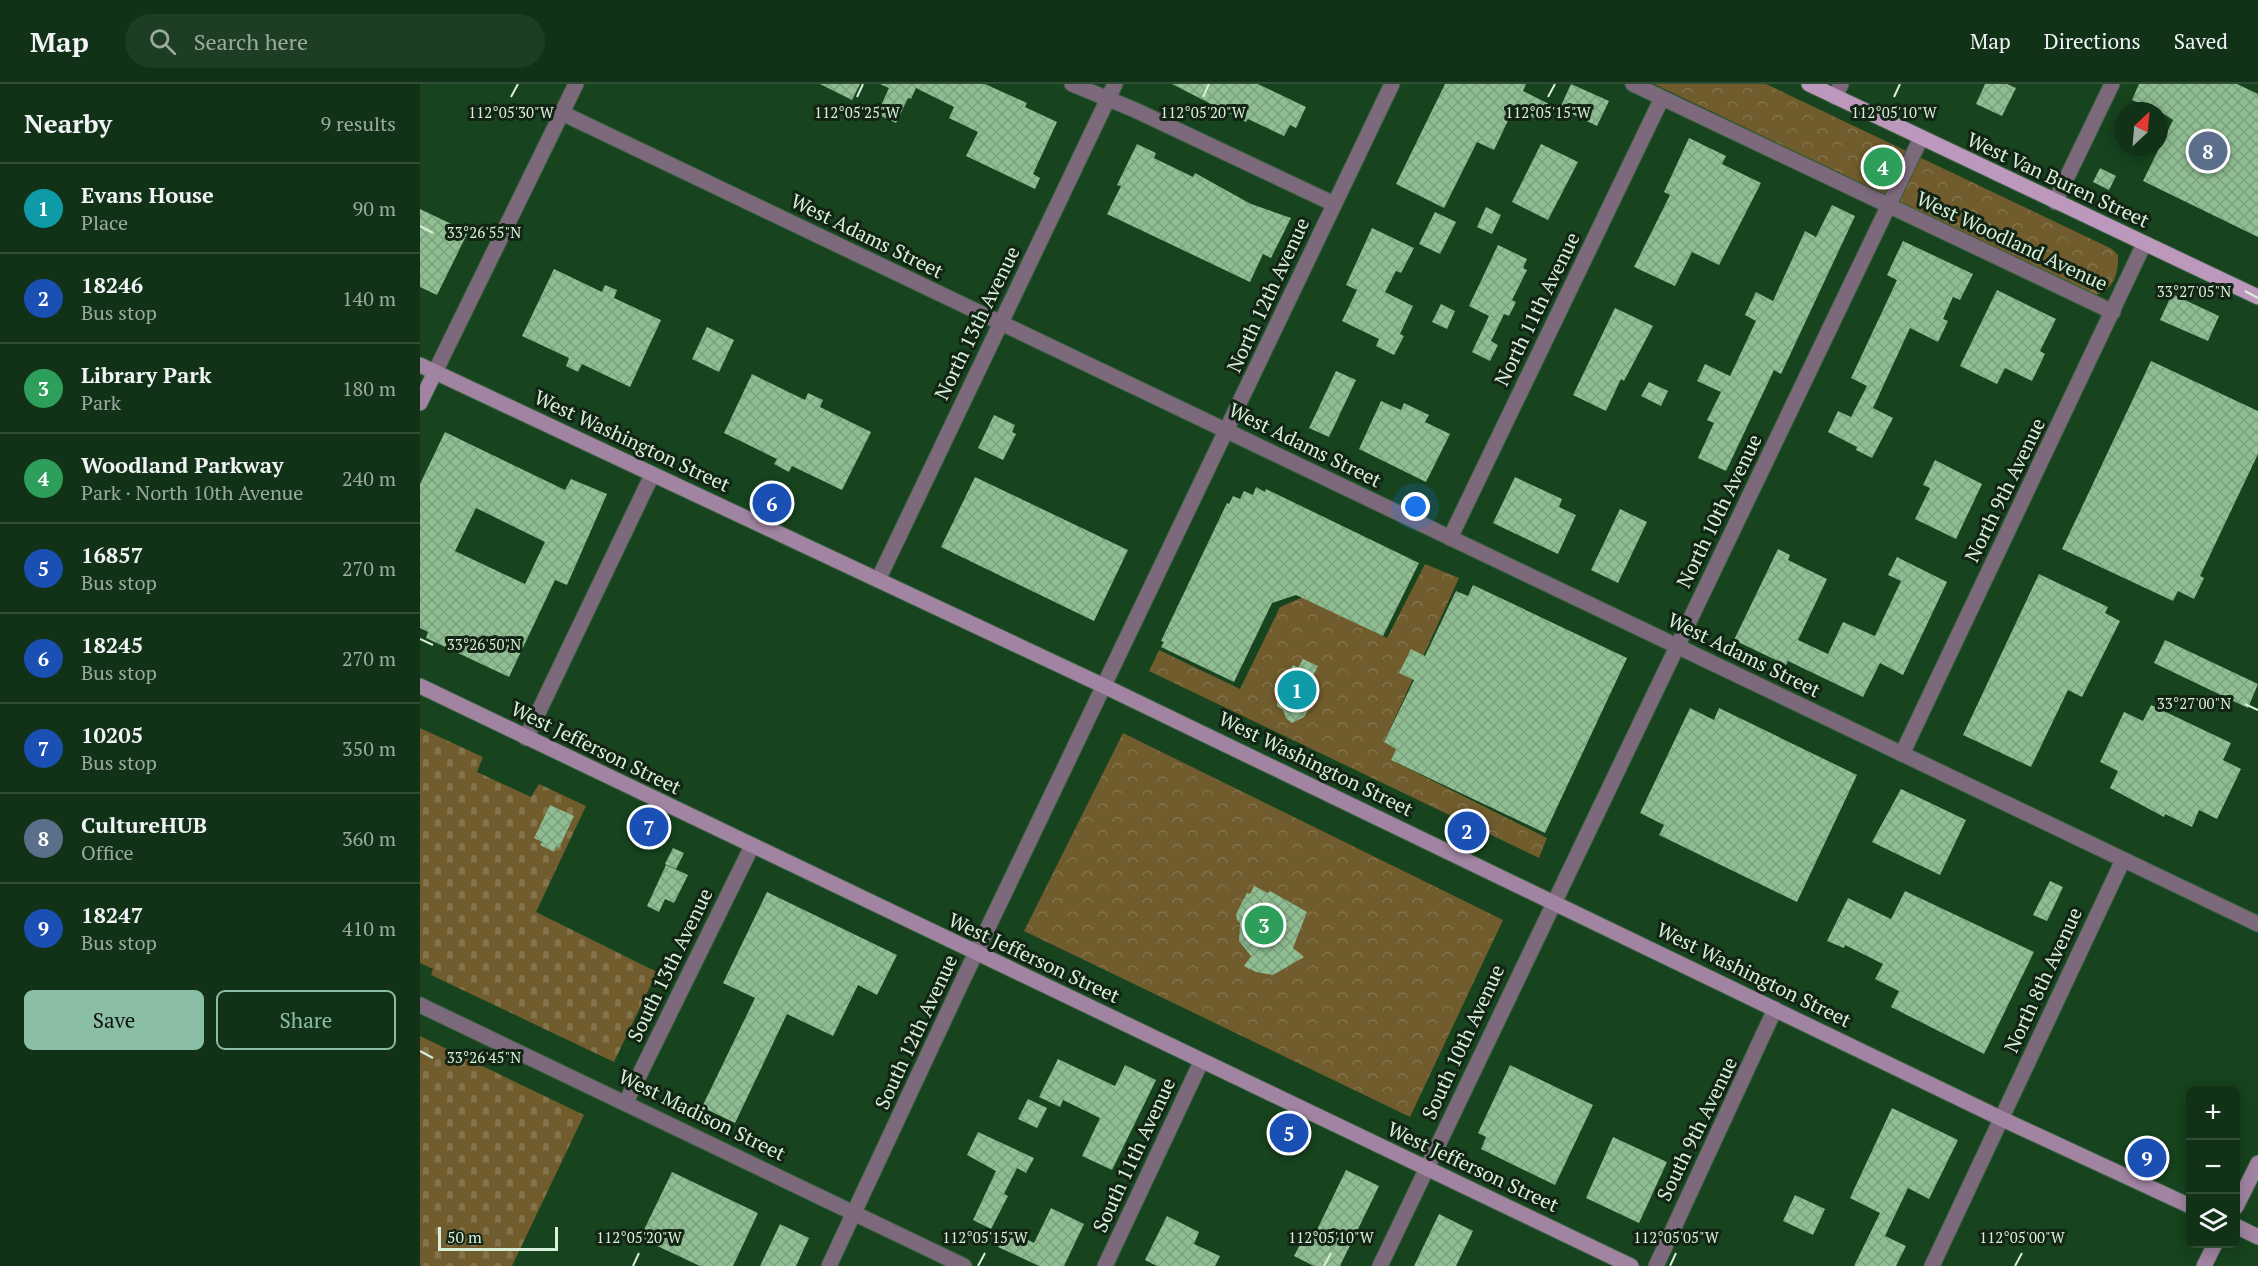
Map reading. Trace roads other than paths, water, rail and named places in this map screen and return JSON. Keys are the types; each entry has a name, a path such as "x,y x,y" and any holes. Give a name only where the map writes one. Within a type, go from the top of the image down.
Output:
{"main road":[{"name":"West Van Buren Street","path":"1809,84 1838,90 1921,138 2258,297"},
{"name":"West Washington Street","path":"420,365 1104,686 2000,1118 2186,1204"},
{"path":"420,403 435,372"},
{"name":"West Jefferson Street","path":"420,686 1631,1266"},
{"path":"2240,1197 2258,1163"},
{"path":"2240,1228 2258,1237"},
{"path":"2204,1266 2213,1248"}],"street":[{"path":"435,372 576,84"},
{"path":"1072,84 1334,204"},
{"name":"North 13th Avenue","path":"879,580 1114,84"},
{"name":"North 12th Avenue","path":"1104,686 1392,84"},
{"name":"West Woodland Avenue","path":"1633,84 2113,312"},
{"path":"2055,202 2112,84"},
{"name":"North 11th Avenue","path":"1450,538 1662,98"},
{"name":"West Adams Street","path":"562,113 2258,924"},
{"name":"North 10th Avenue","path":"1553,901 1678,647 1921,138"},
{"name":"North 9th Avenue","path":"1902,754 2144,244"},
{"path":"526,738 652,474"},
{"name":"South 12th Avenue","path":"829,1266 1104,686"},
{"name":"South 13th Avenue","path":"626,1102 752,846"},
{"name":"North 8th Avenue","path":"1932,1266 2123,860"},
{"name":"South 10th Avenue","path":"1380,1266 1553,901"},
{"name":"West Madison Street","path":"420,1005 964,1266"},
{"name":"South 9th Avenue","path":"1656,1266 1775,1009"},
{"name":"South 11th Avenue","path":"1105,1266 1202,1062"}],"place":[{"name":"CultureHUB","path":"2208,151"},
{"name":"Woodland Parkway","path":"1883,167"},
{"name":"18245","path":"772,503"},
{"name":"Evans House","path":"1297,690"},
{"name":"10205","path":"649,827"},
{"name":"18246","path":"1467,831"},
{"name":"Library Park","path":"1264,925"},
{"name":"16857","path":"1289,1133"},
{"name":"18247","path":"2147,1158"}]}
